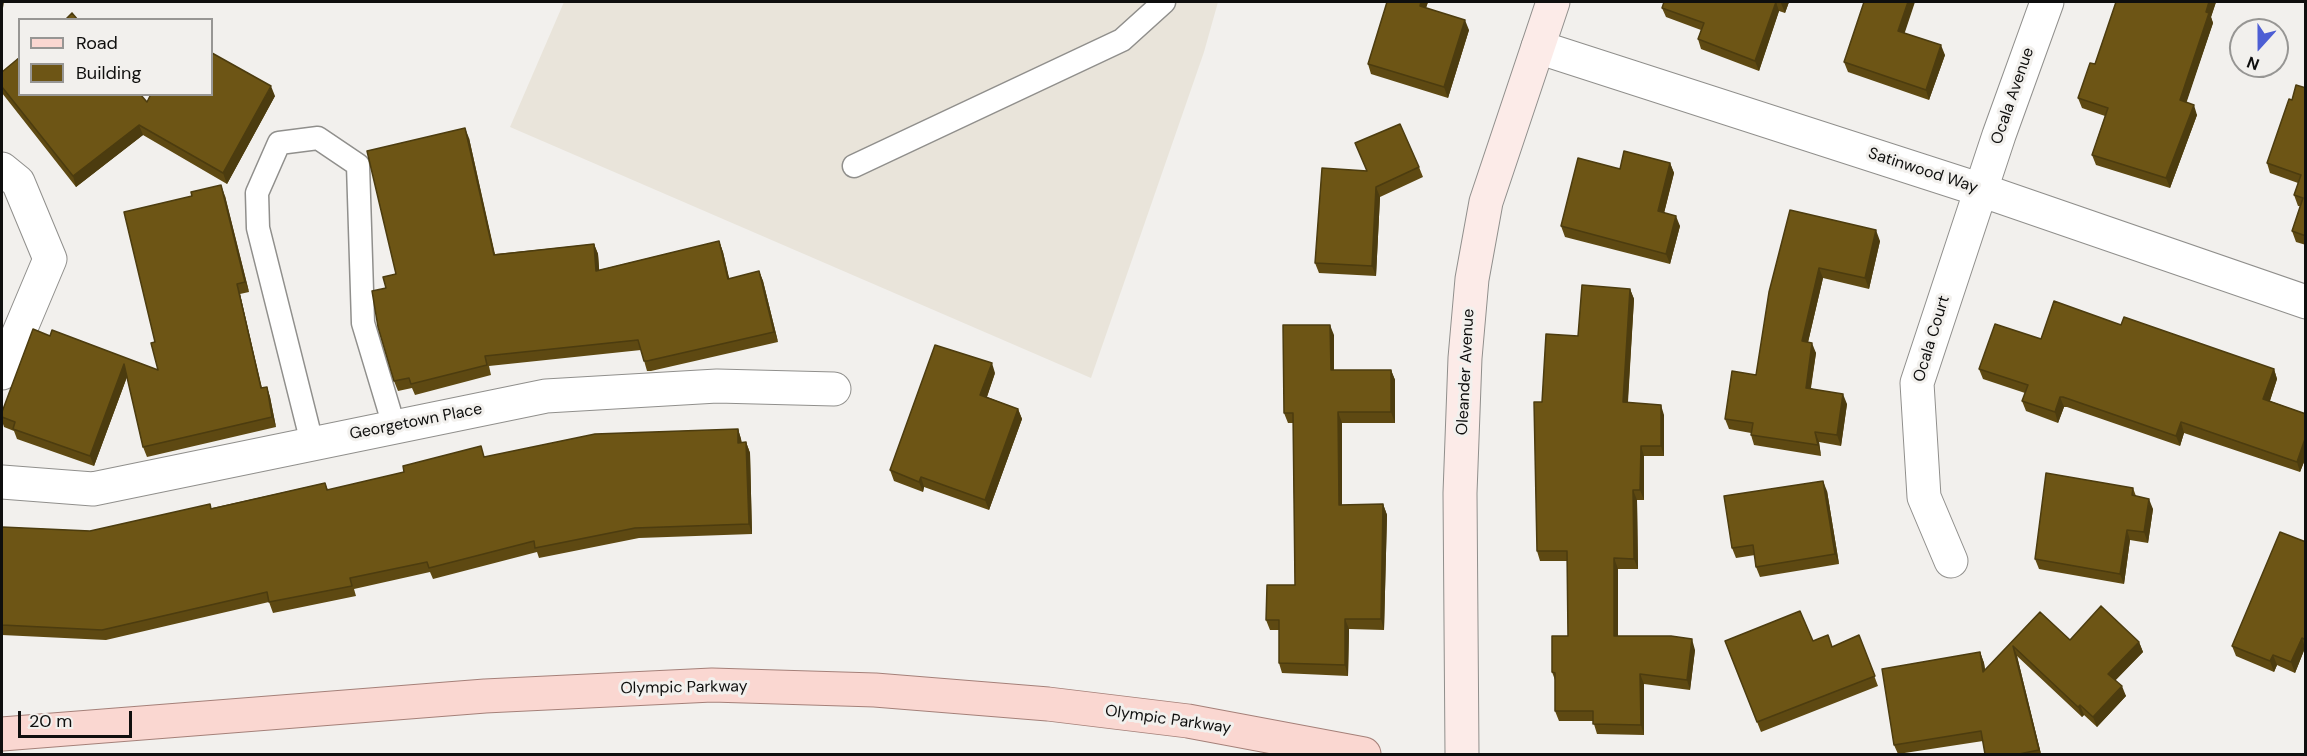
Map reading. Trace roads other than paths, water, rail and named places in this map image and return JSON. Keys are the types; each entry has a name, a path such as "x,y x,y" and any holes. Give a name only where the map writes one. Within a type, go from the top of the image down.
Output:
{"main road":[{"name":"Olympic Parkway","path":"2,734 485,696 712,685 875,690 1048,704 1188,721 1364,754"}],"street":[{"name":"Oleander Avenue","path":"1462,754 1460,493 1465,358 1472,279 1486,202 1553,2"},
{"name":"Ocala Avenue","path":"1981,190 2047,2"},
{"name":"Satinwood Way","path":"1538,47 1981,190 2306,302"},
{"path":"2,169 18,182 50,260 2,373"},
{"name":"Ocala Court","path":"1951,561 1924,497 1917,383 1981,190"},
{"name":"Georgetown Place","path":"2,482 93,489 546,396 717,386 834,389"}],"lane":[{"path":"854,166 1122,40 1164,2"},
{"path":"312,443 258,228 257,193 279,143 318,138 358,165 363,323 394,426"}]}
